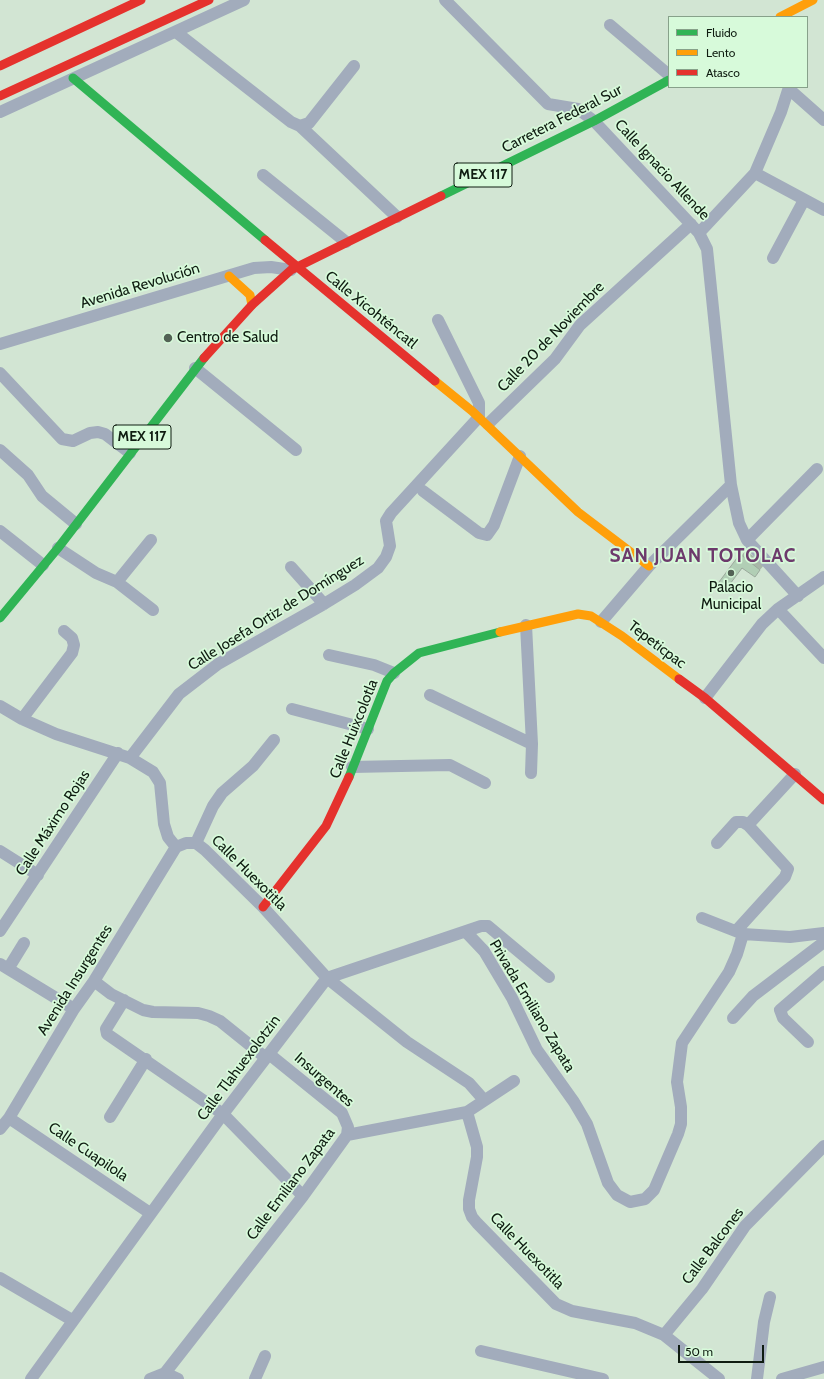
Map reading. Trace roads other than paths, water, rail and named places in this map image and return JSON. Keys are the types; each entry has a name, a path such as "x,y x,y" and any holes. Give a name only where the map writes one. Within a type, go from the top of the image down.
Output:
{"main road":[{"path":"0,66 142,0"},
{"path":"0,96 209,0"},
{"path":"782,16 813,0"},
{"name":"Calle Xicohténcatl","path":"73,78 293,268 484,421 578,512 649,566"},
{"name":"Carretera Federal Sur","path":"293,268 594,121 668,81"},
{"name":"MEX 117","path":"0,618 44,566 195,368 252,305 293,268"},
{"path":"229,276 250,295 252,305"},
{"name":"Calle Huixcolotla","path":"263,907 326,826 341,797 387,681 394,673 419,653 526,625 578,614 596,619"},
{"name":"Tepeticpac","path":"596,619 705,698 824,800"}],"street":[{"path":"0,112 244,0"},
{"name":"Calle Ignacio Allende","path":"445,0 548,104 578,109 594,121 699,233 707,249 731,485 739,523 747,540 798,596"},
{"path":"781,16 792,0"},
{"path":"610,25 668,74"},
{"path":"176,32 291,122 300,126 397,217"},
{"path":"300,126 309,123 354,66"},
{"path":"699,233 755,173 789,88 824,120"},
{"path":"755,173 824,210"},
{"path":"264,175 346,242"},
{"path":"773,258 804,200"},
{"name":"Calle 20 de Noviembre","path":"484,421 555,359 580,325 691,224"},
{"name":"Avenida Revolución","path":"0,344 254,268 293,268"},
{"path":"438,320 479,403 484,421"},
{"path":"195,368 296,450"},
{"path":"0,373 62,439 73,441 90,433 98,432 105,434 130,453"},
{"name":"Calle Josefa Ortiz de Domínguez","path":"130,758 179,694 218,664 324,604 378,568 386,557 390,546 386,521 391,513 484,421"},
{"path":"0,450 28,475 42,496 76,524"},
{"path":"423,491 479,533 487,535 494,525 520,456"},
{"path":"747,540 817,469"},
{"path":"596,619 731,485"},
{"path":"0,531 44,566"},
{"path":"117,582 152,540"},
{"path":"58,548 96,573 117,582 153,610"},
{"path":"291,567 324,604"},
{"path":"705,698 762,624 778,609 824,577"},
{"path":"778,609 824,658"},
{"path":"526,625 532,744 531,773"},
{"path":"22,720 72,653 74,645 72,638 64,631"},
{"path":"329,655 374,665 394,673"},
{"path":"430,695 532,744"},
{"path":"0,706 22,720 56,734 118,753 130,758 153,772 160,783 164,824 168,837 176,847"},
{"path":"292,709 368,729"},
{"path":"196,843 213,806 222,793 253,766 274,740"},
{"name":"Calle Máximo Rojas","path":"0,931 118,753"},
{"path":"352,767 450,765 485,783"},
{"path":"748,825 795,774"},
{"path":"717,843 736,822 740,821 748,825 787,866 788,872 785,877 739,933"},
{"name":"Calle Huexotitla","path":"176,847 186,843 196,843 205,850 263,907 327,978 407,1042 469,1083 484,1100"},
{"name":"Avenida Insurgentes","path":"2,1125 74,1009 94,981 176,847"},
{"path":"0,852 38,875"},
{"path":"702,918 739,933 790,937 824,933"},
{"path":"327,978 481,926 488,926 549,977"},
{"name":"Privada Emiliano Zapata","path":"466,932 484,951 512,998 537,1050 574,1102 587,1124 608,1183 617,1195 630,1202 644,1199 654,1190 678,1134 681,1124 681,1107 677,1082 682,1042 729,972 737,954 739,933"},
{"path":"733,1018 753,996 824,942"},
{"path":"24,943 4,966 74,1009"},
{"path":"808,1042 783,1018 780,1010 824,972"},
{"name":"Calle Tlahuexolotzin","path":"30,1379 223,1114 327,978"},
{"name":"Insurgentes","path":"94,981 143,1010 153,1012 198,1013 220,1021 342,1113 348,1127 347,1135"},
{"path":"124,1000 107,1026 106,1031 110,1036 223,1114 303,1196"},
{"path":"110,1117 146,1060"},
{"name":"Calle Emiliano Zapata","path":"165,1373 303,1196 347,1135 467,1112 514,1081"},
{"name":"Calle Huexotitla","path":"467,1112 477,1147 477,1157 469,1200 469,1209 472,1217 556,1304 579,1313 636,1323 664,1334 719,1379"},
{"name":"Calle Cuapilola","path":"2,1125 150,1213"},
{"name":"Calle Balcones","path":"664,1334 702,1289 746,1226 824,1146"},
{"path":"0,1278 72,1320"},
{"path":"757,1379 764,1322 770,1297"},
{"path":"482,1352 603,1379"},
{"path":"255,1379 265,1356"},
{"path":"782,1379 824,1367"},
{"path":"150,1379 165,1373 178,1379"}],"place":[{"name":"Centro de Salud","path":"168,338"},
{"name":"Palacio Municipal","path":"731,573"}],"district":[{"name":"SAN JUAN TOTOLAC","path":"703,556"}]}
